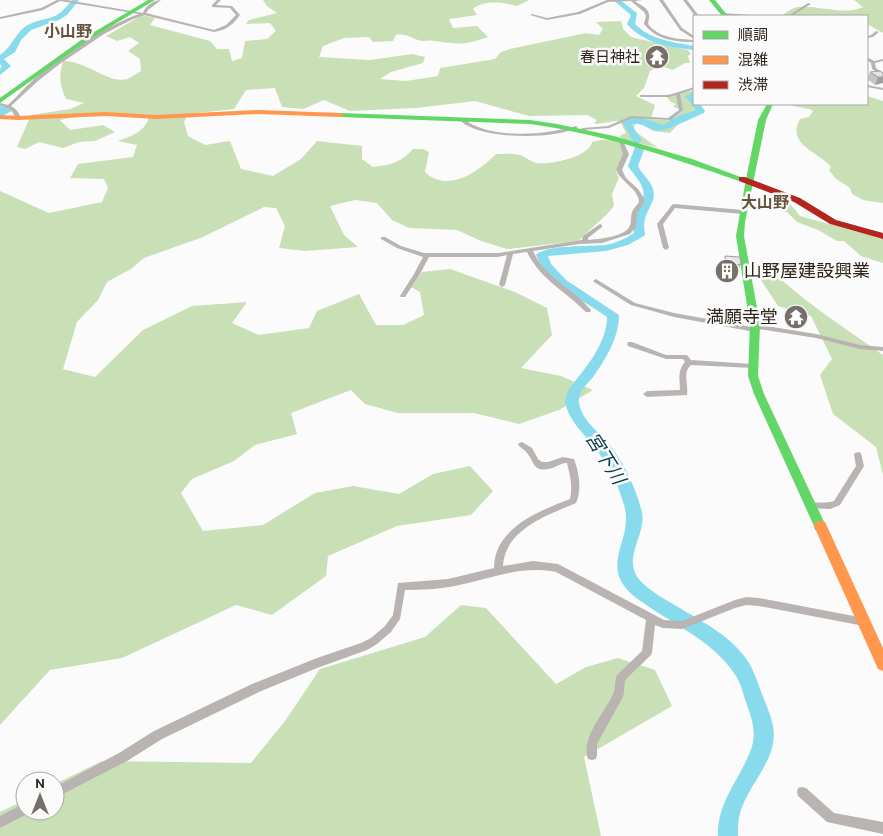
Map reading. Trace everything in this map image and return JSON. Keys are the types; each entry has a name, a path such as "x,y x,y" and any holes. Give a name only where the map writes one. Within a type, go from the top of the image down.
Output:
{"main road":[{"path":"3,104 86,39 138,13 152,0"},
{"path":"712,0 724,15"},
{"path":"770,105 762,120 743,212 740,236 755,328 753,366 755,384 883,664"},
{"path":"0,117 18,118 106,114 156,117 258,112 548,123 580,128 618,138 749,182 789,196 833,222 883,236"}],"street":[{"path":"0,18 42,9 60,0 138,13 207,31 220,30 231,24 238,15 231,8 213,6 219,0"},
{"path":"92,4 100,0"},
{"path":"138,13 159,0"},
{"path":"532,14 545,19 579,13 608,0 641,0"},
{"path":"631,0 646,11 648,16 646,24 651,30 667,38 693,40"},
{"path":"661,0 681,29 693,39"},
{"path":"685,0 696,15"},
{"path":"792,15 809,4"},
{"path":"868,37 877,32"},
{"path":"868,59 873,62 883,60"},
{"path":"873,62 874,68 883,75"},
{"path":"868,86 883,89"},
{"path":"642,96 666,97 678,95 693,88"},
{"path":"580,128 608,127 631,117 669,119 681,110 678,95"},
{"path":"3,104 17,113 18,118"},
{"path":"383,238 399,247 426,256 510,254 602,241 628,233 633,227 635,210 642,203 640,192 632,188 620,174 619,170 626,154 618,138 608,127"},
{"path":"666,248 660,224 674,206 743,212"},
{"path":"585,242 585,237 600,226"},
{"path":"530,251 545,274 579,300 588,310"},
{"path":"502,285 510,254"},
{"path":"403,296 426,256"},
{"path":"596,281 634,304 674,315 816,336 860,347 883,349"},
{"path":"630,344 666,357 686,357 689,362"},
{"path":"647,394 684,394 681,376 684,366 689,362 753,366"},
{"path":"499,569 499,558 518,529 535,516 573,501 575,495 571,461 561,459 547,466 540,465 533,459 531,452 522,445"},
{"path":"811,506 830,506 837,503 860,466 858,455"},
{"path":"65,788 123,757 158,735 256,688 317,663 364,647 374,641 388,629 397,616 400,586 452,582 499,569 532,564 558,568 663,624 682,625 746,601 865,622"},
{"path":"592,755 592,743 619,693 620,678 647,653 651,617"},
{"path":"802,792 831,818 883,828"},
{"path":"0,822 15,814"}],"green space":[{"path":"263,0 529,0 517,6 499,3 482,4 473,9 477,15 449,19 453,28 477,26 488,37 472,42 422,41 406,35 396,35 393,41 373,42 369,37 344,38 323,46 319,57 370,60 412,54 425,57 423,63 391,72 380,79 406,81 438,76 440,68 495,59 501,52 510,49 586,33 599,35 603,29 596,22 621,21 623,29 631,37 688,50 691,54 688,56 690,63 685,63 673,70 661,66 650,71 644,88 636,96 655,105 651,119 670,120 681,112 680,109 673,107 676,104 671,102 665,95 693,90 693,105 699,105 701,110 680,122 670,133 653,131 640,123 635,124 636,132 658,148 623,139 619,136 626,133 621,123 617,121 596,124 594,123 597,120 587,115 529,116 475,101 416,108 350,111 324,100 303,109 282,107 275,88 246,90 234,109 188,114 184,122 188,136 205,145 230,141 241,169 273,176 301,159 317,141 362,146 362,159 373,167 395,162 413,149 423,149 429,152 425,172 443,181 463,178 481,167 496,154 517,154 533,162 551,163 577,156 584,152 592,142 612,140 619,142 624,155 616,171 619,178 612,194 614,206 579,241 507,249 481,241 457,230 409,228 392,220 377,203 355,200 330,206 344,235 358,247 305,251 279,248 285,226 276,208 264,207 203,237 144,258 131,269 107,282 98,300 77,322 63,369 95,377 143,330 192,306 247,302 232,323 259,335 309,328 317,311 359,294 376,325 403,325 424,315 420,292 411,287 422,272 450,269 515,292 547,308 552,335 521,368 561,376 593,390 559,410 519,424 474,413 398,413 365,404 351,390 291,413 297,434 255,445 234,461 192,479 181,493 203,531 263,525 315,493 353,486 399,494 433,474 470,466 493,491 471,515 397,526 328,556 326,576 272,615 236,605 122,658 50,670 0,725 0,191 49,213 102,202 108,188 104,179 70,178 78,164 133,157 137,145 118,141 141,130 149,117 90,114 60,120 70,130 103,125 115,132 95,141 79,142 63,148 39,142 25,149 17,147 31,115 70,109 84,103 66,99 60,80 63,61 80,64 120,80 131,77 141,71 140,59 128,51 139,43 130,37 117,41 106,36 142,15 155,18 150,25 210,41 217,49 229,49 232,61 242,58 245,41 267,39 276,31 270,23 246,24 249,20 277,13 267,6"},
{"path":"854,0 883,0 883,33 868,25 868,15 783,15 798,7 848,11 863,7"},
{"path":"868,96 883,101 883,203 863,200 852,194 850,188 835,178 829,170 831,167 800,141 797,135 797,128 800,119 809,117 813,111 788,105 868,105"},
{"path":"776,198 788,201 800,216 883,239 883,263 861,256 844,241 837,241 818,230 797,222 787,212 778,209"},
{"path":"767,267 838,324 883,355 883,475 876,447 833,414 820,375 832,359 811,316 778,306 761,280"},
{"path":"461,605 486,608 556,684 586,667 618,658 655,670 672,706 584,757 601,836 0,836 0,812 15,805 15,821 65,821 65,779 102,761 251,763 285,721 320,669 425,637"}],"building":[{"path":"880,71 883,73 883,77 878,77 870,72"},
{"path":"725,256 740,257 741,264 730,266 729,263 726,263"}],"waterway":[{"path":"0,58 12,50 18,39 28,28 57,19 65,14 76,0"},
{"name":"宮下川","path":"616,0 635,14 631,24 644,35 660,42 693,48"},
{"path":"0,60 7,66 0,73"},
{"name":"宮下川","path":"693,94 689,96 693,100"},
{"name":"宮下川","path":"637,141 626,122 639,120 658,128 665,128 679,119 701,111 697,105"},
{"path":"0,108 8,111 0,114"},
{"name":"宮下川","path":"640,147 633,166 647,185 649,193 647,204 638,220 640,234 616,246 551,252 542,255 546,265 562,282 613,315 612,329 606,344 599,358 576,389 572,402 581,422 606,451 615,465 632,505 635,522 625,555 624,564 627,573 633,584 641,592 713,639 733,657 745,674 761,716 764,730 762,748 731,809 728,822 728,836"}],"traffic: fast":[{"path":"0,101 86,39 152,0"},
{"path":"712,0 724,15"},
{"path":"770,105 762,120 741,222 740,236 755,324 753,376 759,394 820,526"},
{"path":"340,115 530,122 557,126 638,144 742,179"}],"traffic: slow":[{"path":"0,117 18,118 106,114 156,117 258,112 340,115"},
{"path":"820,526 883,664"}],"traffic: jam":[{"path":"742,179 797,200 833,222 883,236"}],"place":[{"name":"春日神社","path":"657,57"},
{"name":"山野屋建設興業","path":"727,271"},
{"name":"満願寺堂","path":"796,317"}],"district":[{"name":"小山野","path":"68,31"},
{"name":"大山野","path":"765,202"}]}
